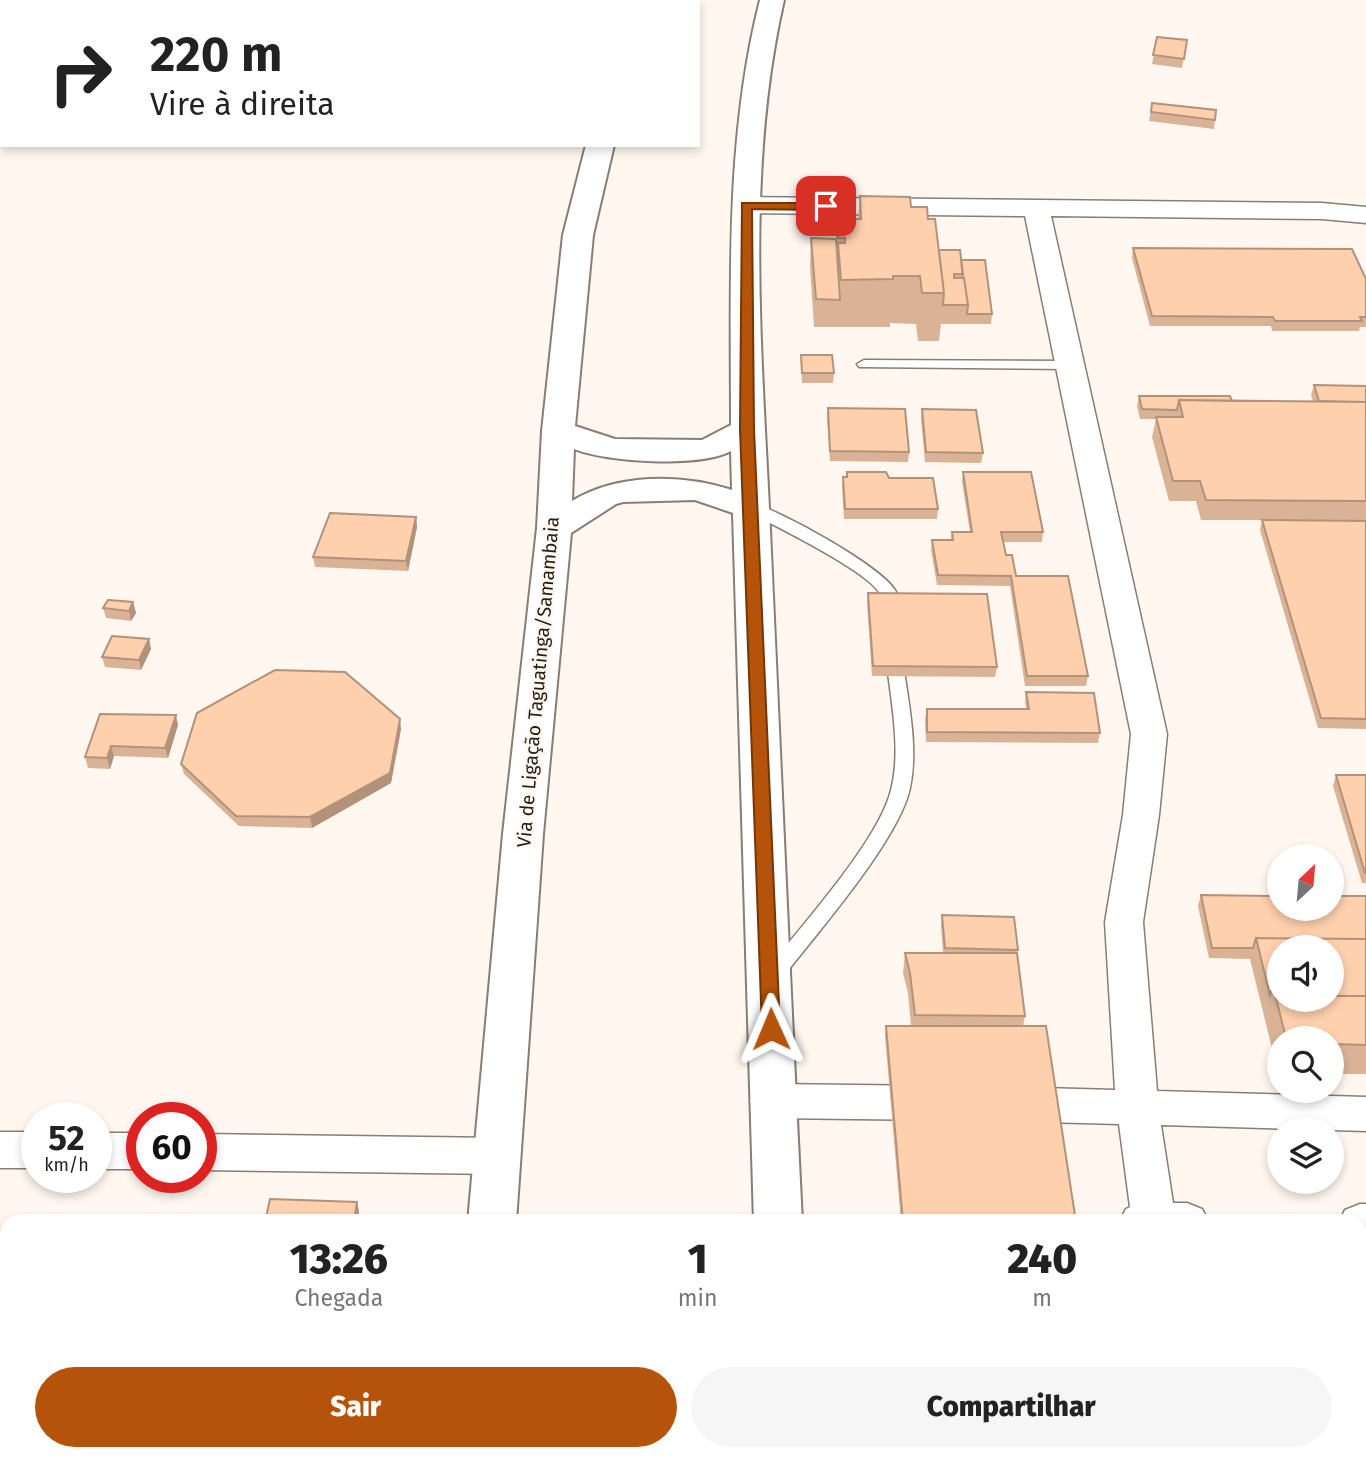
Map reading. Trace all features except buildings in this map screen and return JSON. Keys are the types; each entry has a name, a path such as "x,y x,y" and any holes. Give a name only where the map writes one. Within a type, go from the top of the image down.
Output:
{"main road":[{"path":"772,0 760,50 746,205 747,429 770,981 771,1101 778,1214"},
{"name":"Via de Ligação Taguatinga/Samambaia","path":"493,1214 523,834 554,528 558,430 578,235 600,147"},
{"path":"558,430 599,447 632,451 704,450 715,447 747,429"},
{"path":"554,528 605,496 623,492 698,490 752,508"}],"street":[{"path":"746,205 1322,211 1366,215"},
{"path":"1037,210 1149,734 1141,815 1124,922 1137,1106 1153,1214"},
{"path":"771,1101 1137,1106 1366,1114"},
{"path":"0,1150 21,1150"},
{"path":"217,1152 498,1156"}],"lane":[{"path":"864,364 1070,365"},
{"path":"752,508 841,553 869,573 888,592 902,751 901,791 881,832 770,981"}],"route":[{"path":"771,1029 747,429 746,205 826,206"}]}
